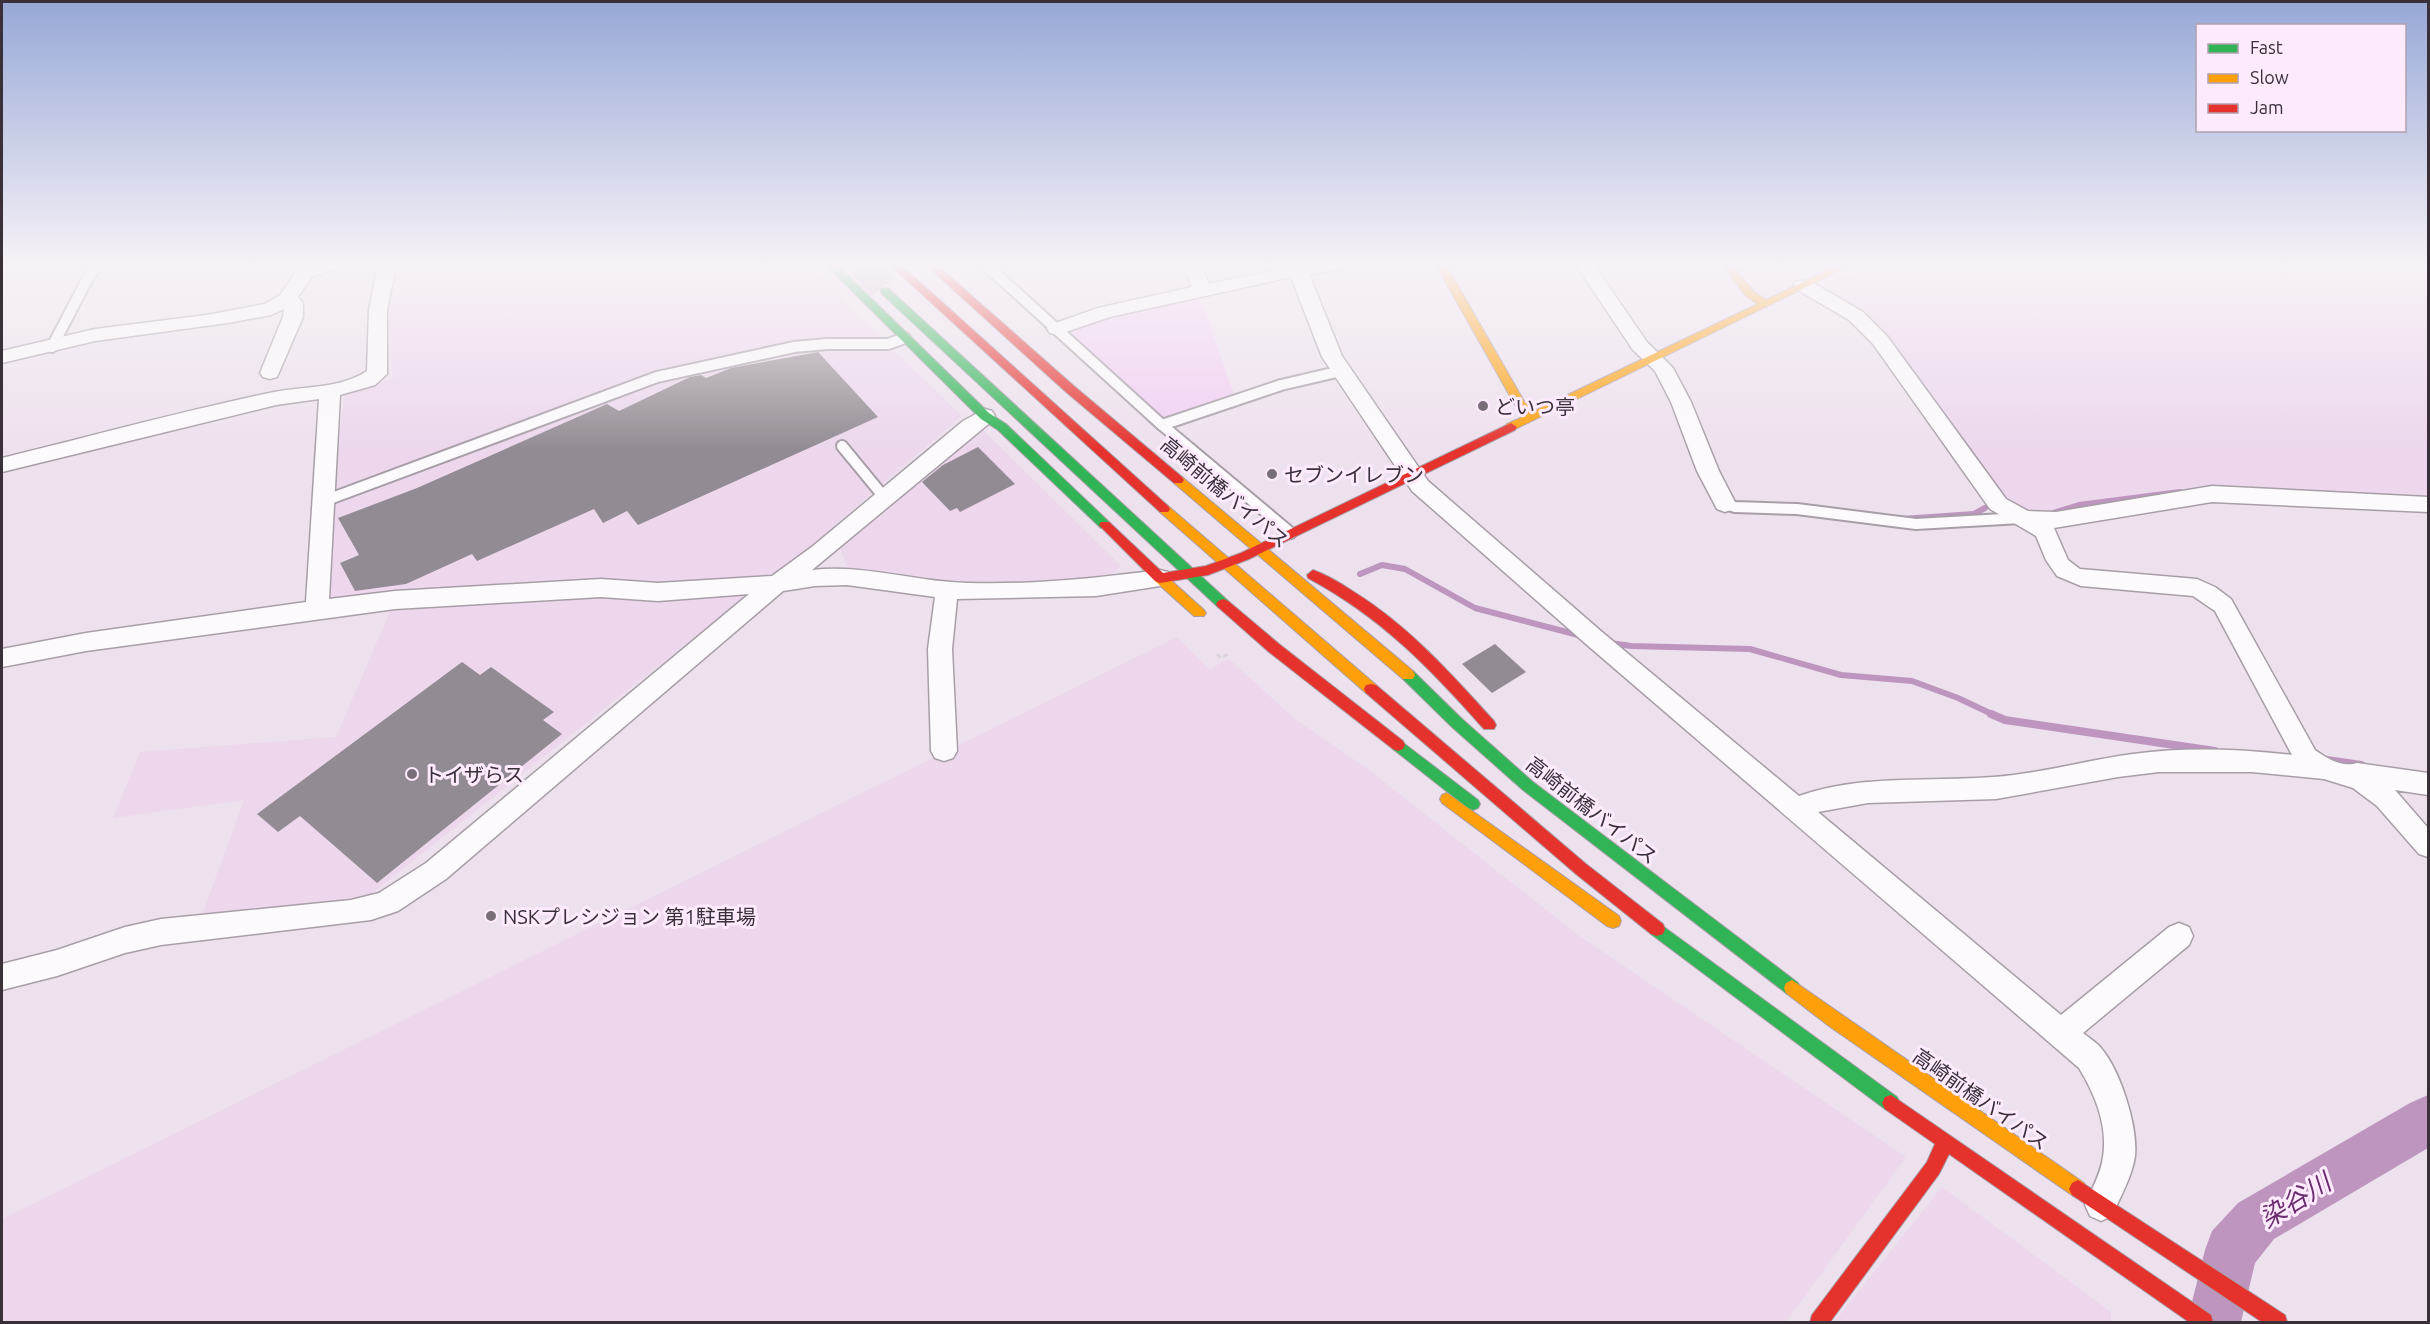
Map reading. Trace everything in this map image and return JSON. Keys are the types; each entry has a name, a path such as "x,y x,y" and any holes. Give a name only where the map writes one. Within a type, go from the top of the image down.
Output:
{"main road":[{"path":"894,327 985,416 1002,427 1160,578 1212,622"},
{"path":"924,327 1189,573 1274,648 1373,728 1493,819 1581,869"},
{"path":"963,327 1224,564 1581,869 1735,989 1945,1142 2204,1323"},
{"name":"高崎前橋バイパス","path":"1001,327 1070,389 1393,660 1457,723 1528,786 1835,1021 2101,1205 2278,1323"},
{"path":"1043,327 1052,334"},
{"path":"1476,327 1521,405 1532,416"},
{"path":"1160,578 1224,564 1262,548 1715,327"},
{"path":"1060,361 1070,389"},
{"path":"1288,570 1316,576 1374,608 1423,654 1496,732"},
{"path":"1381,750 1621,927"},
{"path":"1508,750 1528,786"},
{"path":"1667,954 1735,989"},
{"path":"1819,1323 1933,1168 1945,1142"}],"street":[{"path":"2,357 92,336 162,327"},
{"path":"270,373 289,327"},
{"path":"2,465 276,398 330,391 368,380 377,374 378,327"},
{"path":"1052,334 1069,327"},
{"path":"1320,327 1332,357 1420,486 1594,638 2090,1058 2098,1069 2115,1117 2119,1157 2101,1205"},
{"path":"1627,327 1640,346 1663,368 1681,402 1708,471 1725,504"},
{"path":"1867,327 1880,340 1998,504 2040,526 2045,531 2060,567 2069,574 2081,578 2197,588 2216,598 2223,605 2307,757 2325,769 2368,784 2383,795 2428,846"},
{"path":"317,609 330,391"},
{"path":"2,977 29,972 125,940 161,932 351,912 388,902 436,871 777,584 821,552 884,497 985,416"},
{"path":"2021,518 2056,520 2110,509 2212,495 2428,504"},
{"path":"2,658 86,642 395,600 601,588 658,592 847,577 967,592 1096,587 1160,578"},
{"path":"944,751 940,653 943,608 948,590"},
{"path":"1797,808 1828,799 1875,793 1998,788 2161,762 2207,760 2325,769 2428,784"},
{"path":"2062,1032 2179,936"}],"lane":[{"path":"52,347 63,327"},
{"path":"1045,327 1291,533"},
{"path":"324,501 657,377 794,347 827,344 888,344 905,338"},
{"path":"1162,425 1281,385 1341,371"},
{"path":"842,446 884,497"},
{"path":"1725,504 1735,507 1797,509 1894,523 2021,518"}],"path":[{"path":"1217,654 1221,658 1228,654"}],"shaded area":[{"path":"389,327 870,327 962,416 773,578 736,604 370,895 349,901 202,915 244,800 113,818 140,752 336,737 395,600 336,600 327,594 332,491 345,396 350,390 393,379"},
{"path":"1211,327 1234,395 1168,418 1158,415 1071,334 1073,328"},
{"path":"1866,327 2428,327 2428,497 2225,487 2200,488 2078,503 2057,510 2029,514 2005,500 1896,350"},
{"path":"981,428 1121,566 1105,577 971,585 929,577 855,570 847,566 841,551 841,544"},
{"path":"1177,637 1210,670 1228,658 1295,719 1369,770 1578,935 1906,1157 1786,1322 2,1322 2,1219"},
{"path":"1942,1187 2111,1312 2111,1322 1834,1322"}],"building":[{"path":"818,352 878,417 638,525 627,511 603,523 594,509 477,561 472,554 406,584 355,591 340,563 359,555 338,518 417,488 607,404 619,411 690,377 701,375 706,378 731,368"},
{"path":"978,447 1015,484 960,512 957,508 950,511 922,482 943,465"},
{"path":"1495,644 1526,672 1492,693 1462,664"},
{"name":"トイザらス","path":"462,662 480,675 491,667 554,712 543,720 562,734 377,883 300,816 278,832 257,814"}],"waterway":[{"path":"2053,513 2079,505 2180,492"},
{"path":"1902,519 1974,514 1985,508"},
{"path":"1360,574 1382,565 1405,569 1475,608 1582,636"},
{"path":"1610,643 1631,646 1750,649 1841,675 1912,681 1958,698 1994,715"},
{"path":"1991,714 2005,720 2215,751"},
{"path":"2327,760 2361,765"},
{"name":"染谷川","path":"2214,1322 2231,1250 2256,1221 2428,1120"}],"traffic: fast":[{"path":"894,327 985,416 1002,427 1105,525"},
{"path":"924,327 1223,604"},
{"path":"1408,675 1457,723 1528,786 1792,988"},
{"path":"1398,745 1473,804"},
{"path":"1657,929 1891,1103"}],"traffic: slow":[{"path":"1476,327 1521,405 1532,416"},
{"path":"1511,427 1718,327"},
{"path":"1178,480 1408,675"},
{"path":"1164,509 1371,689"},
{"path":"1160,578 1199,613"},
{"path":"1447,799 1613,921"},
{"path":"1792,988 1835,1021 2078,1189"}],"traffic: jam":[{"path":"963,327 1164,509"},
{"path":"1000,327 1178,480"},
{"path":"1105,525 1160,578 1208,570 1245,556 1511,427"},
{"path":"1313,575 1340,589 1387,622 1429,660 1489,725"},
{"path":"1223,604 1274,648 1398,745"},
{"path":"1371,689 1581,869 1657,929"},
{"path":"1891,1103 2204,1322"},
{"path":"1819,1322 1933,1168 1945,1142"},
{"path":"2078,1189 2278,1322"}],"place":[{"name":"どいつ亭","path":"1483,406"},
{"name":"セブンイレブン","path":"1272,474"},
{"name":"トイザらス","path":"412,774"},
{"name":"NSKプレシジョン 第1駐車場","path":"491,916"}]}
